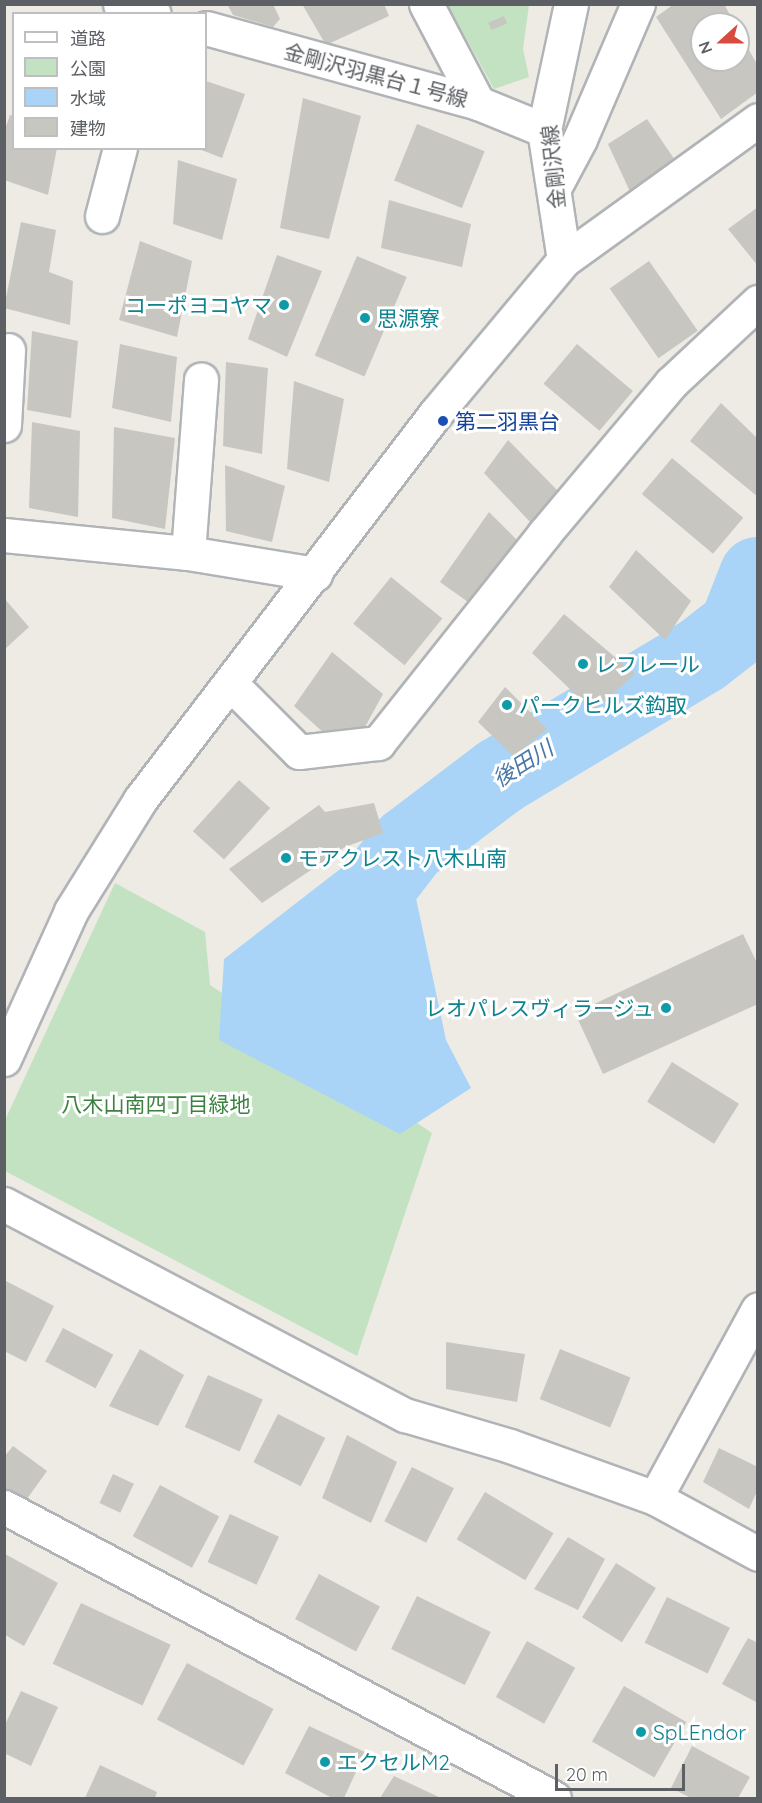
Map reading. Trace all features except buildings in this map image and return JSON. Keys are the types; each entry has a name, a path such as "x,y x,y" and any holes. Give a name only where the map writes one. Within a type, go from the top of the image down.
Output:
{"street":[{"path":"426,4 478,103"},
{"name":"金剛沢線","path":"564,260 544,130 571,4"},
{"path":"554,188 580,138 638,4"},
{"path":"122,5 147,12"},
{"name":"金剛沢羽黒台１号線","path":"207,28 478,103 544,130"},
{"path":"4,1059 71,911 140,800 231,684 436,413 564,260 758,120"},
{"path":"102,216 119,150"},
{"path":"231,684 299,752 378,743 544,534 664,392 758,302"},
{"path":"4,425 8,350"},
{"path":"188,553 201,379"},
{"path":"4,535 188,553 315,574"},
{"path":"4,1204 405,1415 510,1446 655,1498 758,1554"},
{"path":"655,1498 758,1309"},
{"path":"4,1507 554,1798"}],"green space":[{"path":"448,5 529,5 523,49 529,77 494,89"},
{"name":"八木山南四丁目緑地","path":"115,883 205,932 210,985 432,1133 357,1356 5,1171 5,1120"}],"water":[{"path":"402,832 446,1040 471,1088 400,1134 219,1040 224,959 366,849"}],"waterway":[{"name":"後田川","path":"361,946 378,885 409,845 500,776 702,655 738,627 758,576"}],"place":[{"name":"コーポヨコヤマ","path":"284,305"},
{"name":"思源寮","path":"365,318"},
{"name":"第二羽黒台","path":"443,421"},
{"name":"レフレール","path":"583,664"},
{"name":"パークヒルズ鈎取","path":"507,705"},
{"name":"モアクレスト八木山南","path":"286,858"},
{"name":"レオパレスヴィラージュ","path":"666,1008"},
{"name":"SpLEndor","path":"641,1732"},
{"name":"エクセルM2","path":"325,1762"}]}
